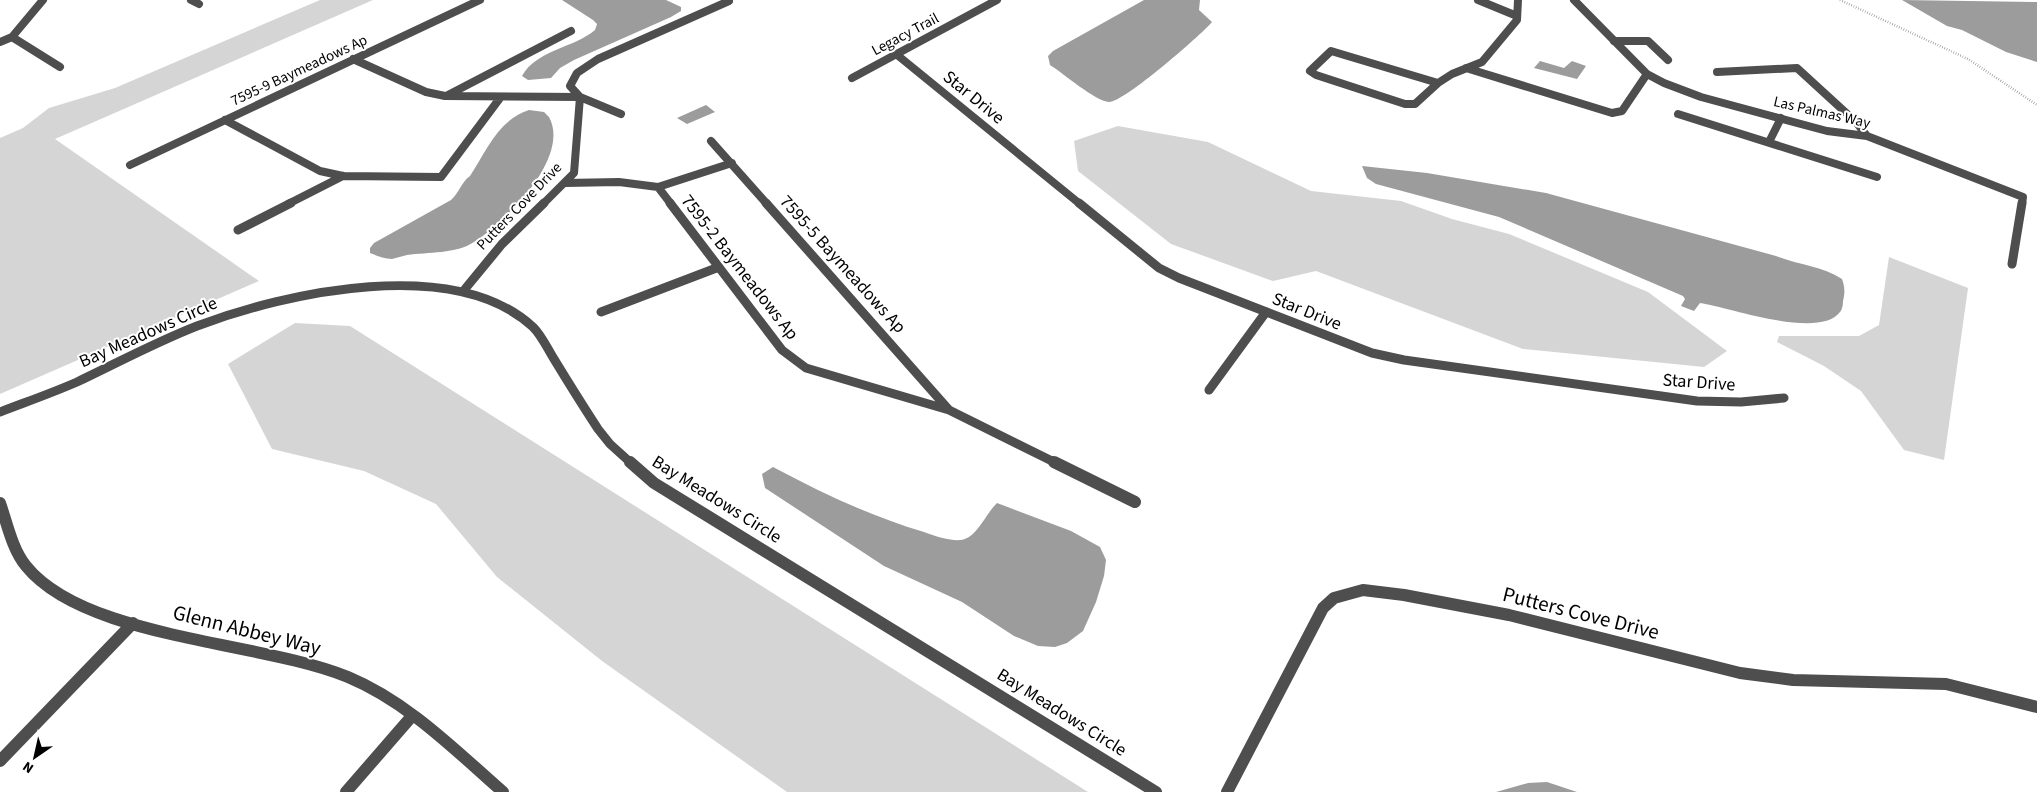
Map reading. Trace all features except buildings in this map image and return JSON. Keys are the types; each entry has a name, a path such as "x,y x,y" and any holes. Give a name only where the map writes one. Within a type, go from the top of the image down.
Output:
{"street":[{"path":"0,42 12,37 42,0"},
{"path":"191,0 199,4"},
{"name":"7595-9 Baymeadows Ap","path":"130,164 480,0"},
{"name":"Putters Cove Drive","path":"465,289 502,244 574,173 577,158 576,123 580,97 570,86 577,73 585,66 729,0"},
{"name":"Legacy Trail","path":"852,78 997,0"},
{"path":"1478,0 1517,16"},
{"path":"1438,83 1331,51 1310,71 1316,75 1405,104 1415,104 1438,83 1482,62 1518,20 1518,0"},
{"name":"Las Palmas Way","path":"1574,0 1647,74 1680,90 1828,131 1867,136 2023,197 2012,264"},
{"path":"445,96 571,31"},
{"path":"12,37 60,67"},
{"path":"1614,41 1648,41 1668,60"},
{"name":"Star Drive","path":"896,54 1148,260 1178,278 1343,343 1404,360 1697,401 1740,402 1784,398"},
{"path":"353,59 426,92 445,96 500,98 580,97 621,114"},
{"path":"1466,68 1612,113 1622,111 1647,74"},
{"path":"1717,72 1797,68 1856,122 1867,136"},
{"path":"225,120 320,172 343,176 441,177 500,98"},
{"path":"1678,114 1877,177"},
{"path":"1769,142 1781,118"},
{"name":"7595-5 Baymeadows Ap","path":"712,141 949,410"},
{"path":"658,187 732,163"},
{"path":"238,230 343,176"},
{"name":"7595-2 Baymeadows Ap","path":"565,183 619,182 658,187 782,350 806,368 949,410 1135,502"},
{"path":"601,312 719,266"},
{"name":"Bay Meadows Circle","path":"0,412 65,387 186,330 238,312 315,294 369,287 422,286 465,289 500,302 533,326 610,444 654,483 1156,792"},
{"path":"1208,390 1266,312"},
{"name":"Glenn Abbey Way","path":"0,503 4,525 26,566 44,584 78,605 133,623 310,664 346,676 372,688 412,716 503,792"},
{"name":"Putters Cove Drive","path":"1227,792 1323,608 1334,598 1363,590 1404,594 1509,615 1740,673 1793,680 1946,684 2037,707"},
{"path":"0,761 133,623"},
{"path":"346,792 412,716"}],"path":[{"path":"1840,0 1968,59 2037,105"}],"shaded area":[{"path":"320,0 373,0 55,139 259,281 0,394 0,138 23,128 49,108 115,88"},
{"path":"562,0 666,0 681,7 681,11 574,60 560,68 551,78 528,80 522,76 536,60 577,41 595,30 597,24 593,20"},
{"path":"1144,0 1200,0 1199,10 1212,22 1193,41 1145,81 1109,102 1088,92 1050,65 1048,56 1053,51"},
{"path":"1902,0 2037,2 2037,62 2006,52 1962,30 1947,26"},
{"path":"1540,61 1564,68 1572,61 1586,66 1577,79 1534,68"},
{"path":"706,105 715,112 687,124 677,118"},
{"path":"529,110 544,112 549,117 553,133 551,151 532,187 502,220 474,242 459,249 407,255 392,259 370,253 370,248 374,243 451,200 470,176 501,128 518,115"},
{"path":"1118,126 1208,142 1311,191 1401,201 1452,219 1509,234 1648,292 1727,351 1704,367 1523,349 1316,271 1273,281 1171,244 1078,171 1074,141"},
{"path":"1362,166 1427,173 1546,193 1818,268 1842,279 1844,295 1842,309 1829,320 1813,323 1773,320 1700,303 1694,311 1681,306 1685,299 1683,296 1499,217 1376,184 1367,178"},
{"path":"1889,257 1968,288 1944,460 1904,450 1861,391 1824,366 1777,342 1779,336 1859,336 1879,325"},
{"path":"295,323 350,326 1088,792 787,792 602,661 497,577 436,504 364,471 272,449 228,364"},
{"path":"773,467 828,495 865,511 937,537 956,540 967,538 977,530 997,503 1071,531 1100,547 1106,560 1104,576 1096,602 1083,631 1067,643 1055,647 1038,646 1014,636 962,602 884,566 765,488 762,474"},
{"path":"1547,782 1577,792 1496,792 1528,783"}]}
